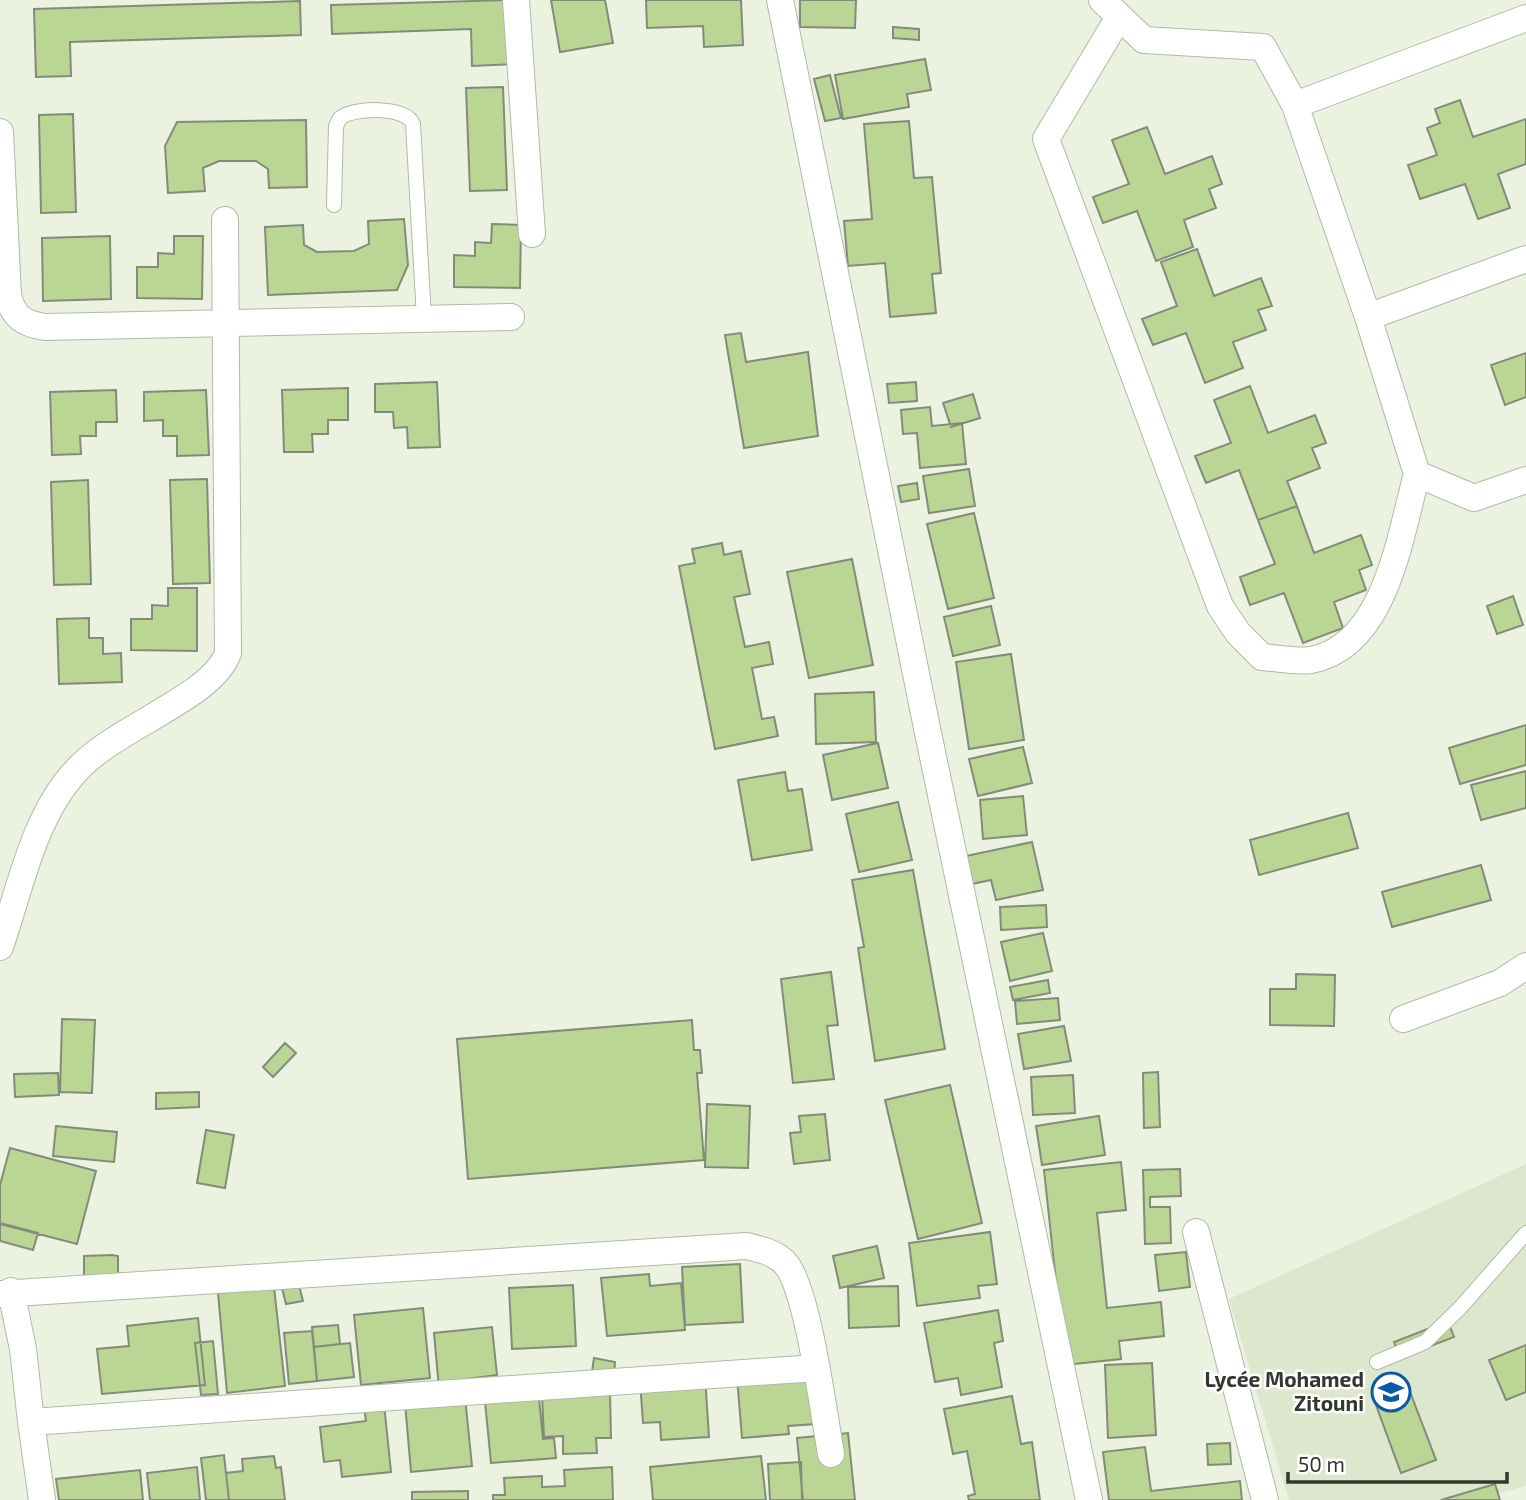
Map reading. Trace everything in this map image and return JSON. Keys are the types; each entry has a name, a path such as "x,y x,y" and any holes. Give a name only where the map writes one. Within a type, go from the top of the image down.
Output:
{"street":[{"path":"516,0 531,234"},
{"path":"780,0 923,706 1089,1500"},
{"path":"1110,9 1144,40 1263,47 1295,105 1368,317 1417,474 1383,597 1346,645 1310,660 1262,657 1238,633 1220,606 1046,139 1110,9"},
{"path":"1295,105 1526,18"},
{"path":"0,132 8,295 18,318 30,325 45,327 225,321 511,317"},
{"path":"0,947 44,821 74,772 108,741 210,681 228,653 225,220"},
{"path":"1368,317 1526,259"},
{"path":"1417,474 1474,498 1526,480"},
{"path":"1403,1020 1500,983 1526,966"},
{"path":"1196,1232 1265,1500"},
{"path":"41,1500 23,1349 6,1293 746,1246 768,1251 785,1263 797,1281 831,1454"},
{"path":"31,1422 816,1368"}],"lane":[{"path":"334,205 336,126 340,118 353,112 397,111 407,114 413,124 424,318"},
{"path":"1377,1362 1424,1342 1461,1308 1526,1233"}],"shaded area":[{"name":"Lycée Mohamed Zitouni","path":"1526,1164 1526,1486 1474,1500 1289,1500 1229,1299"}],"building":[{"path":"510,0 513,64 472,66 471,29 332,34 331,5"},
{"path":"551,0 605,0 613,43 560,52"},
{"path":"646,0 741,0 743,45 704,47 703,26 647,28"},
{"path":"800,0 856,0 855,28 800,27"},
{"path":"300,1 301,35 70,42 71,76 36,77 34,9"},
{"path":"893,27 919,29 919,40 893,38"},
{"path":"925,59 931,90 907,94 909,107 843,119 835,75"},
{"path":"830,75 841,118 825,121 814,79"},
{"path":"503,87 507,190 470,191 466,88"},
{"path":"1460,100 1473,137 1526,119 1526,164 1498,174 1510,208 1478,219 1465,184 1420,199 1408,165 1437,155 1427,128 1440,123 1435,109"},
{"path":"73,114 76,212 41,213 39,115"},
{"path":"306,120 307,187 269,188 268,169 256,161 219,161 203,168 205,191 168,193 165,146 177,122"},
{"path":"909,121 914,178 932,177 941,273 932,274 936,313 890,317 885,263 848,266 844,221 872,219 864,124"},
{"path":"1147,127 1165,174 1212,156 1222,184 1209,189 1216,208 1184,220 1193,247 1156,261 1137,211 1103,223 1093,197 1129,184 1112,140"},
{"path":"404,219 408,265 397,290 268,295 265,227 303,225 304,245 317,252 354,251 369,244 368,221"},
{"path":"492,224 521,225 520,288 454,287 454,255 475,256 475,242 491,243"},
{"path":"110,236 111,299 43,301 42,238"},
{"path":"174,236 203,236 202,299 137,298 137,267 158,267 158,253 174,254"},
{"path":"1197,249 1214,296 1261,278 1272,306 1258,310 1266,330 1233,342 1243,368 1205,383 1186,333 1153,345 1142,319 1177,306 1161,262"},
{"path":"741,333 746,362 808,352 818,436 744,448 725,335"},
{"path":"1526,353 1526,397 1505,405 1491,365"},
{"path":"437,382 440,447 408,448 407,427 394,428 393,412 375,412 375,384"},
{"path":"916,382 917,401 889,403 887,384"},
{"path":"1250,386 1268,433 1315,415 1326,443 1312,448 1320,468 1287,481 1297,506 1258,520 1239,470 1206,483 1195,456 1231,443 1214,400"},
{"path":"348,388 348,420 328,420 328,434 312,434 313,452 284,452 282,390"},
{"path":"116,390 117,422 96,422 96,436 80,436 81,454 52,455 50,392"},
{"path":"206,390 209,455 177,456 177,436 163,436 163,420 144,421 144,392"},
{"path":"973,394 980,418 951,427 943,403"},
{"path":"930,407 932,426 962,423 966,464 920,468 917,433 903,434 901,410"},
{"path":"969,469 975,506 929,513 923,476"},
{"path":"207,479 210,583 173,584 170,480"},
{"path":"88,480 91,584 54,585 51,482"},
{"path":"917,483 919,499 901,502 898,486"},
{"path":"1297,506 1314,553 1361,535 1372,565 1359,570 1366,590 1334,602 1343,628 1303,643 1284,593 1250,605 1240,577 1275,564 1258,520"},
{"path":"974,513 994,598 948,609 927,524"},
{"path":"722,543 724,555 741,551 750,594 734,597 745,647 769,642 773,664 752,668 762,719 774,717 778,736 715,749 679,566 695,563 692,549"},
{"path":"852,559 873,665 809,678 787,572"},
{"path":"168,588 197,588 197,651 131,650 131,619 152,619 152,605 168,606"},
{"path":"1513,596 1523,625 1497,634 1487,606"},
{"path":"991,606 1000,645 953,656 944,617"},
{"path":"89,618 89,638 103,638 103,654 121,653 122,682 59,684 57,619"},
{"path":"1011,654 1024,740 969,749 956,662"},
{"path":"874,692 876,742 816,744 815,694"},
{"path":"1526,725 1526,765 1460,784 1449,748"},
{"path":"878,743 888,788 832,800 823,755"},
{"path":"1023,747 1032,783 978,796 969,759"},
{"path":"1526,771 1526,808 1481,820 1471,785"},
{"path":"785,772 788,791 802,789 812,850 752,860 738,780"},
{"path":"1023,796 1027,835 983,839 980,800"},
{"path":"898,802 912,860 859,872 846,814"},
{"path":"1348,813 1358,848 1259,875 1250,840"},
{"path":"1032,842 1043,890 996,900 991,880 972,884 966,856"},
{"path":"1481,865 1491,900 1392,927 1382,892"},
{"path":"913,870 945,1049 875,1061 858,948 864,947 852,880"},
{"path":"1046,905 1047,927 1001,930 1000,907"},
{"path":"1043,933 1052,971 1010,981 1001,942"},
{"path":"831,972 838,1025 827,1026 834,1079 793,1083 781,979"},
{"path":"1296,974 1335,975 1334,1026 1270,1025 1270,989 1296,989"},
{"path":"1048,980 1050,993 1013,1000 1010,987"},
{"path":"1058,998 1060,1020 1017,1024 1015,1001"},
{"path":"62,1019 95,1020 92,1093 60,1092"},
{"path":"692,1020 694,1050 700,1050 702,1073 697,1073 704,1160 468,1179 457,1039"},
{"path":"1064,1026 1071,1061 1024,1069 1018,1034"},
{"path":"285,1043 296,1053 273,1077 263,1067"},
{"path":"1158,1072 1160,1127 1144,1128 1143,1073"},
{"path":"58,1073 59,1095 15,1097 14,1074"},
{"path":"1073,1075 1075,1113 1033,1115 1031,1077"},
{"path":"950,1085 982,1223 918,1239 885,1100"},
{"path":"199,1092 199,1107 156,1109 156,1093"},
{"path":"707,1104 750,1106 748,1168 705,1167"},
{"path":"825,1114 830,1160 794,1164 790,1133 801,1132 799,1116"},
{"path":"1099,1116 1105,1155 1042,1165 1036,1126"},
{"path":"56,1126 117,1132 114,1162 53,1156"},
{"path":"206,1130 234,1135 225,1188 197,1183"},
{"path":"10,1148 96,1171 77,1244 0,1224 0,1185"},
{"path":"1121,1162 1126,1210 1097,1213 1107,1308 1161,1302 1164,1336 1119,1341 1121,1359 1065,1365 1044,1170"},
{"path":"1180,1169 1181,1196 1150,1197 1150,1207 1170,1207 1171,1243 1145,1244 1143,1170"},
{"path":"0,1223 38,1233 33,1250 0,1241"},
{"path":"990,1232 997,1284 978,1286 980,1298 917,1306 909,1243"},
{"path":"877,1246 884,1278 840,1288 833,1256"},
{"path":"1186,1252 1190,1287 1159,1291 1155,1255"},
{"path":"84,1256 118,1256 118,1277 84,1277"},
{"path":"740,1264 743,1322 685,1325 682,1267"},
{"path":"649,1274 650,1286 681,1283 685,1330 607,1336 601,1278"},
{"path":"299,1285 303,1301 286,1304 282,1288"},
{"path":"573,1285 576,1346 512,1349 509,1288"},
{"path":"898,1286 899,1326 849,1328 848,1287"},
{"path":"274,1287 285,1386 227,1393 218,1293"},
{"path":"423,1308 430,1378 361,1385 354,1315"},
{"path":"998,1310 1003,1341 994,1343 1002,1387 961,1395 958,1378 935,1382 924,1323"},
{"path":"198,1318 205,1385 102,1394 97,1349 129,1346 127,1326"},
{"path":"1448,1321 1454,1337 1400,1358 1394,1342"},
{"path":"338,1325 340,1344 314,1347 312,1327"},
{"path":"492,1327 497,1375 466,1379 467,1386 439,1389 434,1333"},
{"path":"312,1331 317,1381 289,1384 284,1333"},
{"path":"213,1341 218,1394 201,1395 195,1343"},
{"path":"350,1343 354,1377 317,1381 314,1347"},
{"path":"1526,1345 1526,1392 1506,1400 1489,1360"},
{"path":"594,1358 615,1362 614,1375 592,1372"},
{"path":"811,1359 816,1424 788,1426 789,1434 742,1438 736,1365"},
{"path":"1152,1363 1156,1435 1108,1438 1105,1365"},
{"path":"705,1376 709,1437 661,1440 660,1422 643,1423 640,1381"},
{"path":"1407,1384 1436,1460 1401,1473 1373,1397"},
{"path":"610,1393 611,1438 596,1438 597,1453 563,1454 563,1436 544,1437 542,1395"},
{"path":"1012,1396 1021,1444 1032,1442 1040,1500 969,1500 968,1496 975,1494 967,1451 953,1454 944,1409"},
{"path":"465,1397 472,1466 411,1472 405,1403"},
{"path":"539,1398 543,1439 554,1438 556,1458 491,1463 485,1402"},
{"path":"384,1404 391,1472 342,1477 340,1460 324,1462 320,1427 366,1421 364,1406"},
{"path":"848,1433 855,1500 803,1500 797,1438"},
{"path":"1230,1443 1231,1464 1208,1465 1207,1444"},
{"path":"1145,1447 1151,1491 1240,1481 1242,1500 1109,1500 1103,1452"},
{"path":"224,1455 229,1500 206,1500 201,1458"},
{"path":"274,1456 276,1468 281,1467 285,1500 229,1500 226,1473 243,1471 242,1459"},
{"path":"761,1456 766,1500 653,1500 650,1467"},
{"path":"801,1462 802,1500 770,1500 768,1464"},
{"path":"197,1467 200,1500 150,1500 147,1473"},
{"path":"612,1467 613,1500 493,1500 493,1495 505,1495 504,1478 542,1476 542,1487 565,1486 564,1470"},
{"path":"140,1470 143,1500 59,1500 56,1479"},
{"path":"1495,1484 1500,1500 1441,1500"},
{"path":"468,1491 468,1500 412,1500 412,1492"}],"place":[{"name":"Lycée Mohamed Zitouni","path":"1391,1392"}]}
